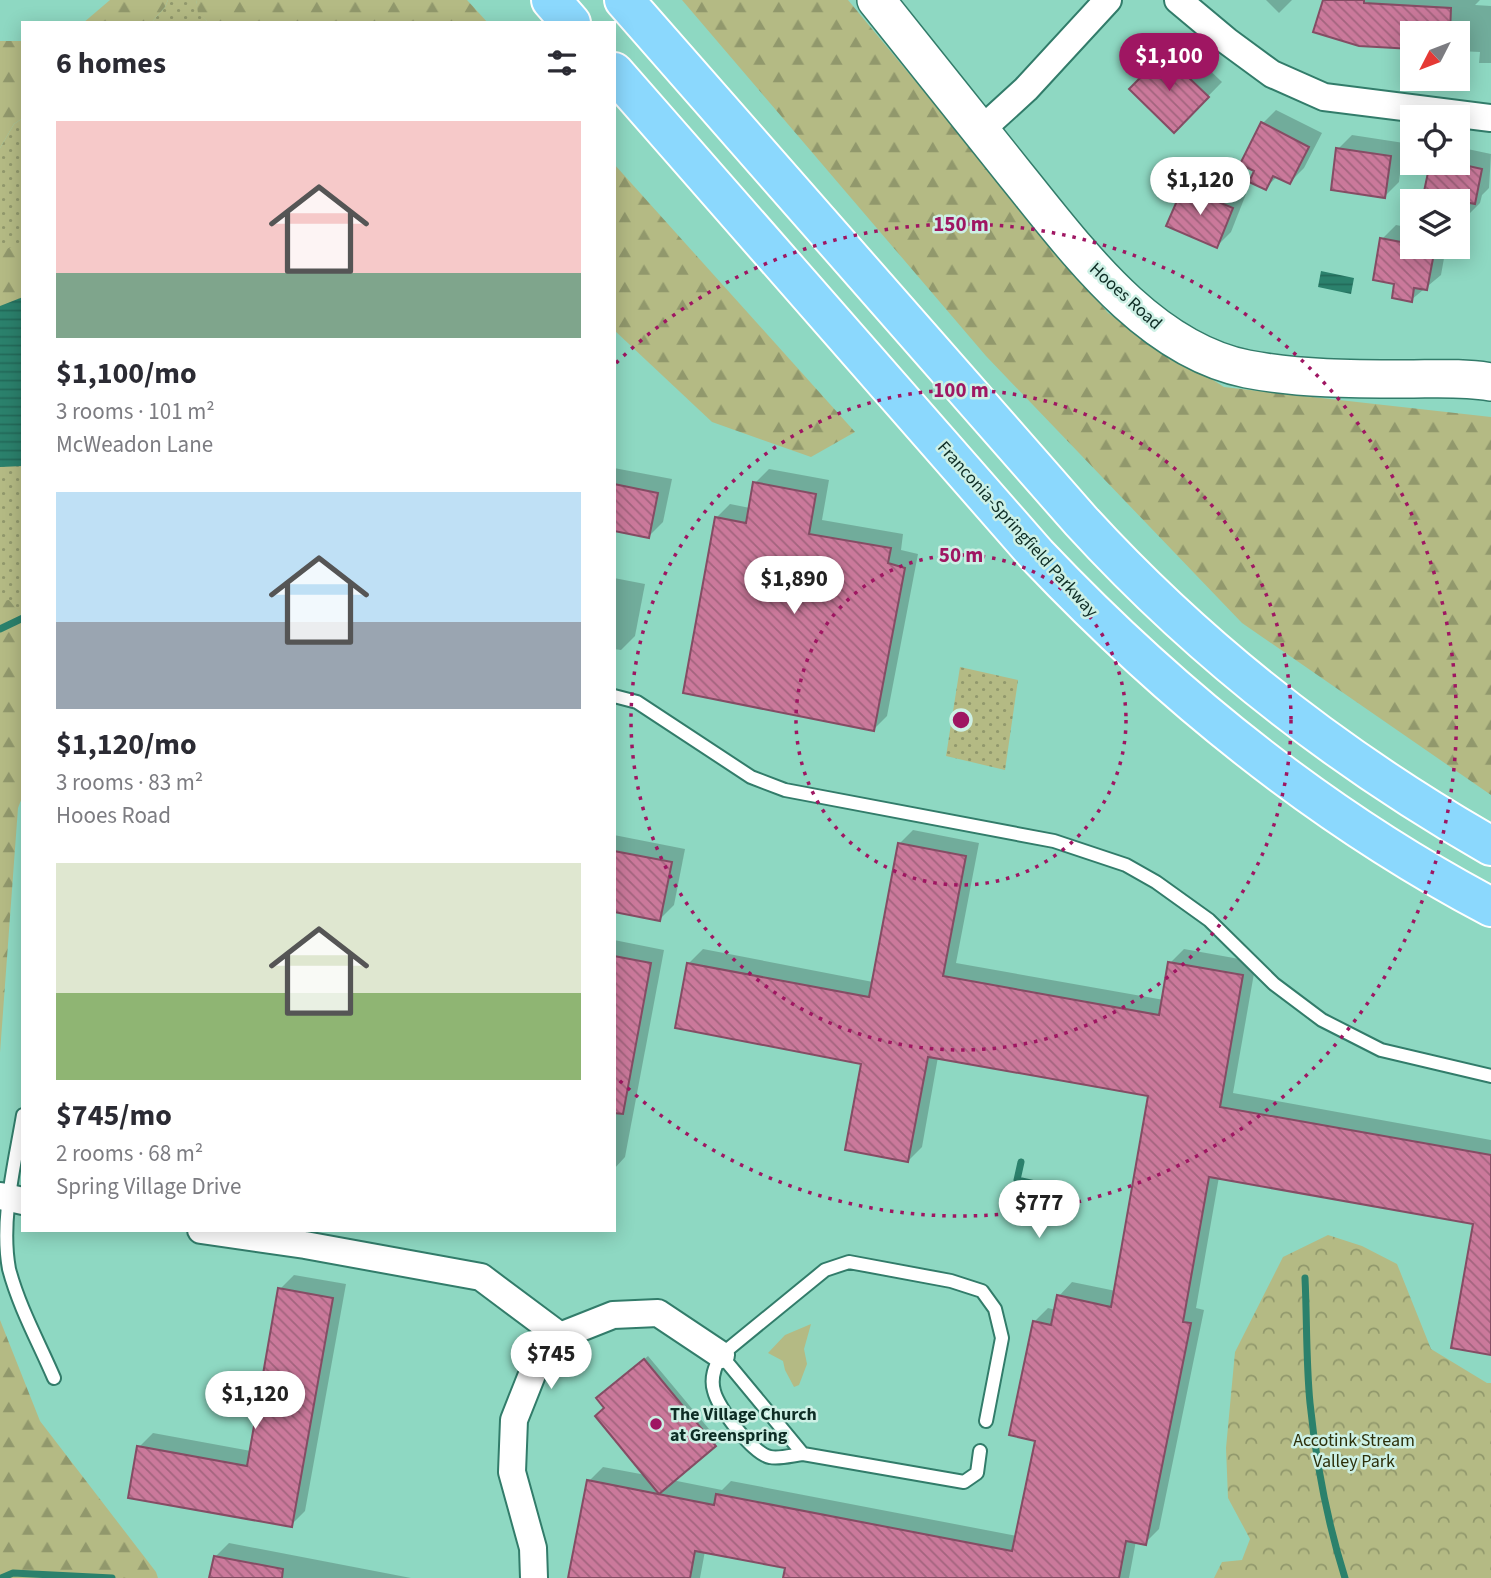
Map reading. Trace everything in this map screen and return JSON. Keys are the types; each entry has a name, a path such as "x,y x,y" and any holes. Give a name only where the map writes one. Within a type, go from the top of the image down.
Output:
{"main road":[{"path":"551,0 569,21"},
{"path":"624,0 1081,521 1139,581 1227,661 1320,736 1420,805 1491,846"},
{"name":"Franconia-Springfield Parkway","path":"616,74 1037,555 1096,615 1216,723 1315,799 1391,849 1491,907"}],"street":[{"name":"Hooes Road","path":"876,0 1075,247 1110,285 1157,326 1202,352 1244,368 1282,375 1347,379 1462,379 1491,383"},
{"path":"980,131 1019,96 1108,0"},
{"path":"1178,0 1272,74 1324,97 1491,118"},
{"path":"215,1232 305,1245 481,1277 560,1336"},
{"path":"534,1578 533,1548 512,1472 514,1420 535,1367 560,1336 613,1315 658,1313 721,1355"}],"lane":[{"path":"616,696 638,702 751,777 785,790 1054,841 1126,865 1156,882 1209,919 1273,984 1322,1020 1381,1050 1491,1076"},
{"path":"21,1128 5,1235 8,1268 54,1378"},
{"path":"980,1451 977,1472 964,1482 803,1454 769,1457 756,1450 725,1413 713,1391 713,1368 721,1355 825,1270 849,1262 951,1281 982,1291 995,1308 1002,1338 986,1421"},
{"path":"721,1355 803,1454"}],"green space":[{"path":"110,0 168,0 153,21 85,21"},
{"path":"168,0 196,0 199,13 207,21 153,21"},
{"path":"196,0 467,0 486,21 207,21 198,13"},
{"path":"682,0 848,0 1108,313 1224,387 1491,417 1491,795 1242,623 986,356"},
{"path":"0,41 21,41 21,119 14,124 0,148"},
{"path":"21,119 21,615 9,601 0,601 0,148 14,124"},
{"path":"616,166 855,432 811,457 712,422 616,332"},
{"path":"21,244 21,298 0,306 0,251"},
{"path":"9,600 21,615 21,800 18,808 0,1053 0,601"},
{"path":"960,667 1018,680 1005,770 946,756"},
{"name":"Accotink Stream Valley Park","path":"1328,1235 1362,1246 1397,1264 1431,1349 1491,1383 1491,1578 1214,1578 1222,1562 1242,1560 1250,1539 1228,1498 1226,1448 1235,1352 1283,1257"},
{"path":"0,1320 40,1421 158,1578 0,1578"},
{"path":"811,1324 804,1349 807,1364 799,1385 794,1387 783,1361 768,1353 785,1335"}],"shaded area":[{"path":"1321,271 1354,278 1351,294 1318,287"},
{"path":"21,298 21,466 0,467 0,306"}],"building":[{"path":"1323,0 1364,0 1364,3 1451,8 1450,21 1400,21 1400,48 1359,46 1313,32"},
{"path":"1164,54 1209,97 1174,133 1129,89"},
{"path":"1261,122 1309,147 1290,184 1273,176 1266,190 1249,182 1254,171 1240,164"},
{"path":"1336,148 1391,156 1385,198 1331,190"},
{"path":"1470,166 1482,169 1475,204 1470,203 1470,189 1425,189 1427,175 1470,175"},
{"path":"1183,187 1233,208 1217,248 1166,226"},
{"path":"1380,238 1400,242 1400,259 1433,259 1427,290 1414,288 1412,302 1392,298 1394,284 1373,280"},
{"path":"753,482 816,494 809,534 891,548 888,563 905,568 874,731 683,693 715,517 746,523"},
{"path":"616,484 658,493 649,538 616,531"},
{"path":"898,843 966,856 943,976 1159,1015 1168,962 1243,975 1220,1107 1491,1155 1491,1355 1451,1348 1473,1224 1209,1177 1183,1322 1191,1323 1146,1545 1126,1541 1119,1578 783,1578 785,1568 695,1551 690,1578 568,1578 587,1480 714,1505 716,1494 1012,1551 1035,1441 1009,1435 1033,1321 1051,1325 1057,1295 1111,1307 1148,1096 928,1057 908,1162 845,1150 861,1064 675,1028 687,963 869,997"},
{"path":"616,851 672,862 660,921 616,912"},
{"path":"616,956 651,963 623,1114 616,1113"},
{"path":"278,1288 333,1298 292,1527 128,1498 137,1446 247,1466"},
{"path":"644,1359 716,1446 659,1494 595,1416 604,1408 596,1398"},
{"path":"214,1556 283,1569 282,1578 209,1578"}],"waterway":[{"path":"0,629 21,619"},
{"path":"1021,1162 1017,1180 1044,1186"},
{"path":"1305,1278 1312,1425 1328,1513 1345,1578"},
{"path":"1,1578 13,1573 112,1578"}],"place":[{"name":"The Village Church at Greenspring","path":"656,1424"}]}
